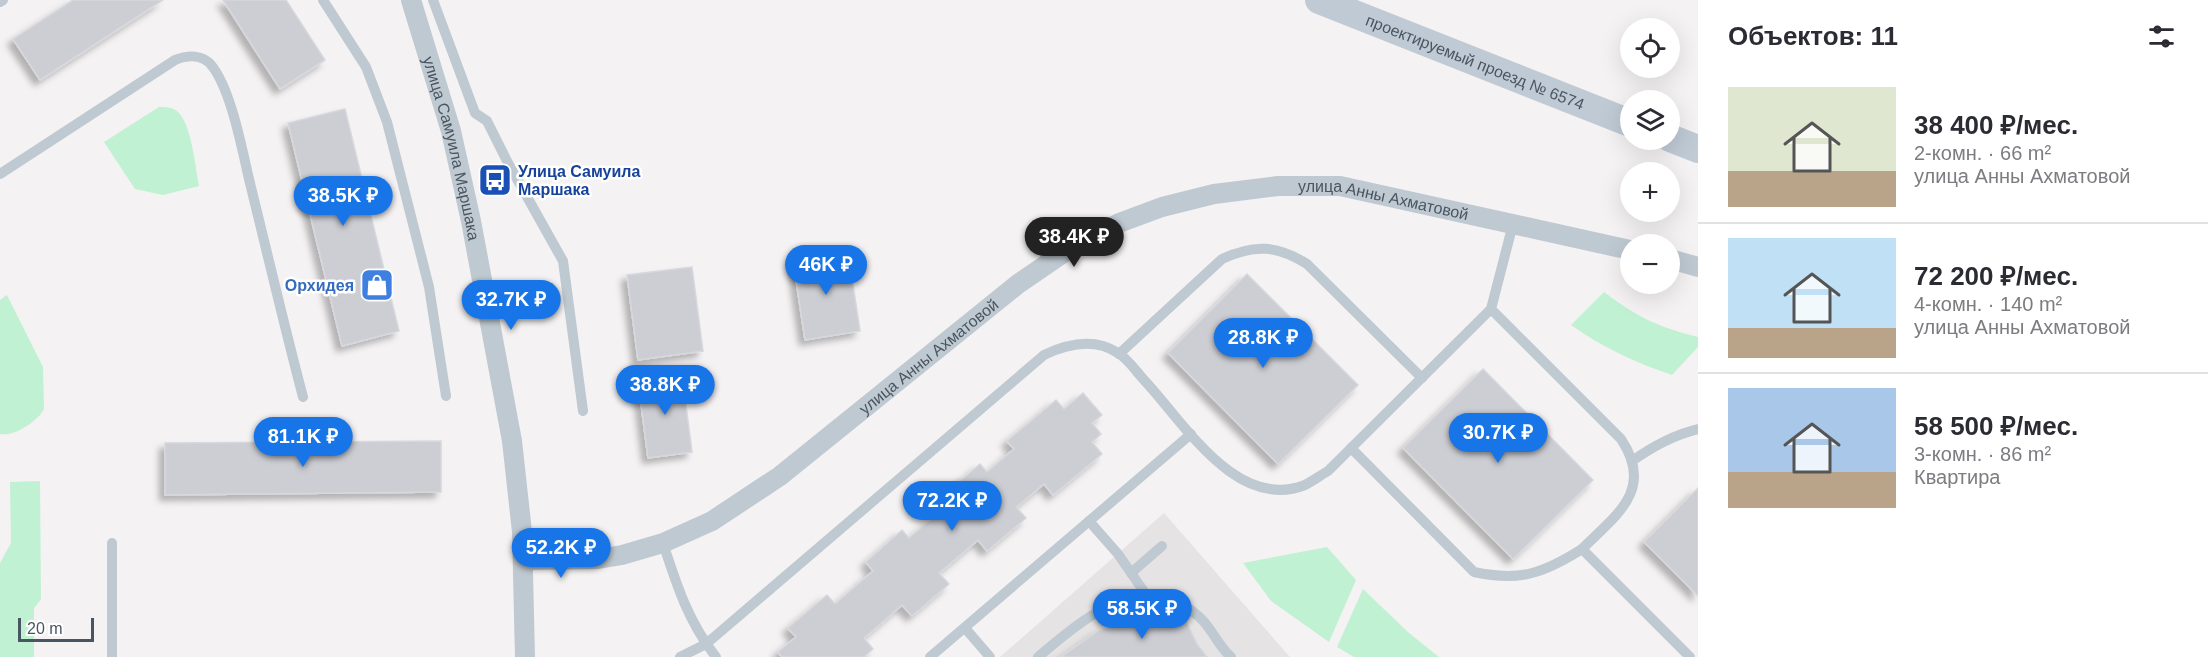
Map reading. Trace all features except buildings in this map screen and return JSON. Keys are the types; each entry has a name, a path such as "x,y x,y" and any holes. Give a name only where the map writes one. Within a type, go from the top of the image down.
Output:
{"main road":[{"name":"проектируемый проезд № 6574","path":"1319,0 1620,119"},
{"path":"1680,142 1698,149"}],"street":[{"name":"улица Самуила Маршака","path":"411,0 451,131 471,221 512,441 519,494 523,560 525,657"},
{"name":"улица Анны Ахматовой","path":"523,560 598,559 622,555 663,543 712,520 780,476 1018,284 1069,249 1119,223 1162,207 1214,194 1278,186 1340,186 1620,248"},
{"path":"1680,262 1698,267"}],"lane":[{"path":"323,0 366,67 387,122 429,287 446,396"},
{"path":"433,0 476,113 488,121 508,164 563,261 583,411"},
{"path":"0,174 175,60 185,56 204,59 212,66 234,118 303,398"},
{"path":"680,657 706,644 1044,355 1071,345 1096,345 1119,354 1191,434 1230,473 1253,485 1273,490 1305,484 1328,471 1491,309 1513,224"},
{"path":"1119,354 1222,259 1239,251 1269,248 1294,256 1308,264 1422,378"},
{"path":"1351,448 1474,572 1494,576 1525,576 1544,571 1582,549 1626,504 1634,482 1632,461 1621,439 1491,309"},
{"path":"1632,461 1661,442 1698,429"},
{"path":"930,657 1191,434"},
{"path":"1089,521 1118,554 1147,596"},
{"path":"112,543 112,657"},
{"path":"663,543 684,606 716,657"},
{"path":"1131,573 1162,546"},
{"path":"1582,549 1690,657"},
{"path":"1038,657 1070,630 1104,608 1119,601 1147,596 1168,599 1196,612 1231,657"},
{"path":"964,628 990,657"}],"shaded area":[{"path":"1164,513 1290,657 1000,657"}],"green space":[{"path":"159,107 173,109 182,117 189,135 199,186 163,195 135,189 104,142"},
{"path":"1604,292 1648,320 1698,337 1698,347 1672,375 1620,354 1571,325"},
{"path":"7,295 43,367 44,409 37,418 18,431 0,434 0,300"},
{"path":"40,481 41,599 34,608 34,657 0,657 0,563 11,543 10,482"},
{"path":"1327,547 1356,580 1329,642 1271,601 1243,563"},
{"path":"1363,589 1409,633 1439,657 1354,657 1337,647"}],"place":[{"name":"Улица Самуила Маршака","path":"495,180"},
{"name":"Орхидея","path":"377,285"}]}
